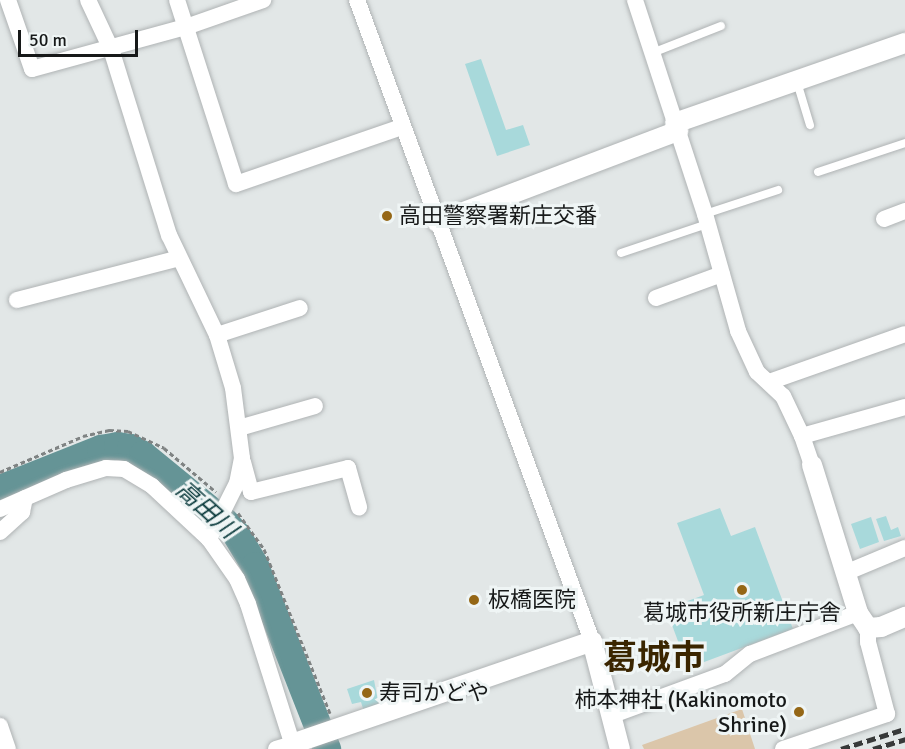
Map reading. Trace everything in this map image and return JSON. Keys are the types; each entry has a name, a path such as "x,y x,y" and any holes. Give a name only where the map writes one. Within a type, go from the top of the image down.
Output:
{"street":[{"path":"8,0 32,69 186,27 263,0"},
{"path":"88,0 111,49 158,205 179,258 217,335 233,388 242,458 251,492 348,468 359,507"},
{"path":"177,0 236,184 402,127"},
{"path":"357,0 592,641 620,749"},
{"path":"635,0 706,219 738,331 757,372 783,396 802,436 845,573 863,621 887,714 783,749"},
{"path":"437,222 797,81 905,43"},
{"path":"884,219 905,212"},
{"path":"17,300 179,258"},
{"path":"656,298 722,274"},
{"path":"217,335 300,308"},
{"path":"769,382 905,334"},
{"path":"239,428 315,406"},
{"path":"802,436 905,407"},
{"path":"209,539 237,483 242,458"},
{"path":"0,509 87,473 106,468 124,469 152,486 209,539 225,558 248,604 291,746 592,641"},
{"path":"0,532 21,512 25,498"},
{"path":"845,573 905,548"},
{"path":"610,716 725,674 750,654 863,621 881,627 905,617"},
{"path":"0,726 8,749"}],"lane":[{"path":"652,53 721,26"},
{"path":"797,81 810,125"},
{"path":"818,172 905,143"},
{"path":"621,253 778,190"}],"path":[{"path":"228,502 248,524 264,549 337,730"}],"shaded area":[{"path":"742,709 755,749 644,749 642,745"}],"building":[{"path":"481,59 506,130 523,125 530,145 497,156 465,64"},
{"path":"720,508 731,536 755,527 793,629 688,668 666,609 704,595 677,523"},
{"path":"886,516 891,530 898,527 901,536 884,541 876,519"},
{"path":"871,517 879,542 860,549 851,524"},
{"path":"374,680 380,711 365,715 361,702 352,704 347,689"}],"waterway":[{"name":"高田川","path":"0,489 101,449 118,446 131,448 143,455 225,522 236,534 255,566 327,749"}],"railway":[{"path":"841,749 905,729"},
{"path":"873,749 905,739"}],"place":[{"name":"高田警察署新庄交番","path":"387,216"},
{"name":"葛城市役所新庄庁舎","path":"742,590"},
{"name":"板橋医院","path":"474,600"},
{"name":"寿司かどや","path":"367,693"},
{"name":"柿本神社 (Kakinomoto Shrine)","path":"799,712"}],"district":[{"name":"葛城市","path":"654,659"}]}
